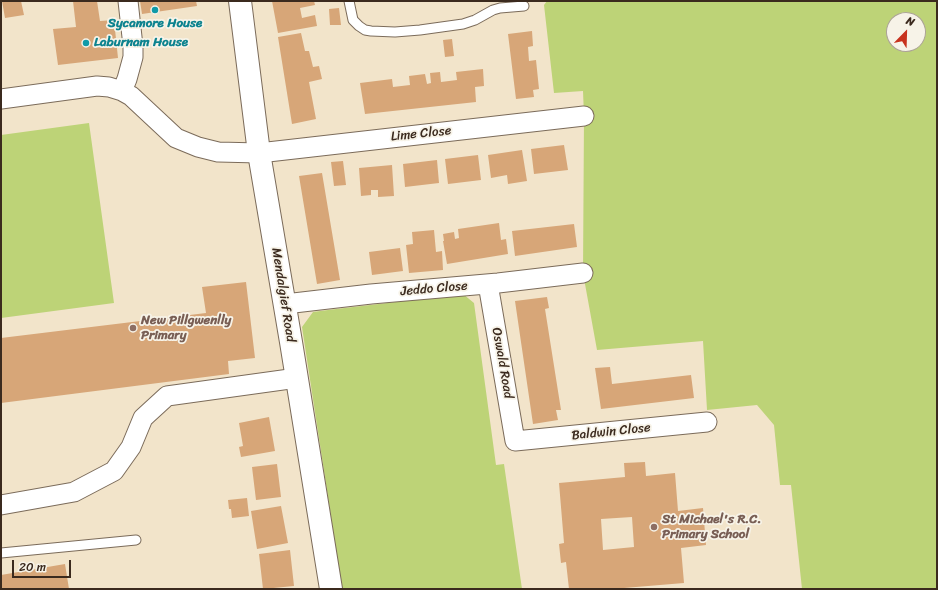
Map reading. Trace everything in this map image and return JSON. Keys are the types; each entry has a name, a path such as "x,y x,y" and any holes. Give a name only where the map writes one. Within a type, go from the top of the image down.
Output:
{"street":[{"path":"1,99 97,86 109,87 122,91 133,57 128,1"},
{"name":"Mendalgief Road","path":"240,1 259,153 331,589"},
{"name":"Lime Close","path":"122,91 138,102 176,138 186,143 218,152 259,153 584,116"},
{"name":"Jeddo Close","path":"284,304 583,273"},
{"name":"Oswald Road","path":"488,284 515,441"},
{"path":"1,505 74,492 114,471 131,448 143,418 167,396 297,378"},
{"name":"Baldwin Close","path":"515,441 707,422"}],"lane":[{"path":"349,1 353,20 359,26 365,30 371,31 395,32 463,24 475,20 493,10 524,6"},
{"path":"1,553 136,540"}],"green space":[{"path":"547,1 937,1 937,589 802,589 791,485 780,485 774,425 757,405 707,410 703,341 597,350 583,273 583,91 554,93 544,5"},
{"path":"89,123 114,303 1,318 1,135"},
{"path":"463,294 474,303 496,465 504,464 522,589 342,589 302,327 313,312"}],"building":[{"path":"2,1 21,1 24,15 5,18"},
{"name":"Laburnam House","path":"73,1 97,1 100,21 114,20 118,58 58,65 53,29 76,27"},
{"name":"Sycamore House","path":"140,1 196,1 197,6 142,14"},
{"path":"272,1 314,1 315,5 300,8 302,18 315,15 317,26 278,33"},
{"path":"339,8 341,25 330,25 329,9"},
{"path":"532,31 533,46 528,47 529,61 536,60 539,89 533,90 534,97 516,99 508,34"},
{"path":"301,33 305,51 309,51 313,67 319,66 322,79 309,82 316,119 292,124 278,37"},
{"path":"452,39 454,56 445,57 443,40"},
{"path":"483,69 484,86 475,87 476,102 365,114 360,83 392,79 393,87 410,85 409,76 425,74 427,84 431,83 430,73 440,72 441,82 457,80 456,72"},
{"path":"564,145 568,170 534,174 531,149"},
{"path":"522,150 527,181 508,184 507,175 491,178 488,155"},
{"path":"478,155 481,180 448,184 445,159"},
{"path":"437,160 439,183 405,187 403,164"},
{"path":"343,161 346,185 334,186 331,162"},
{"path":"392,165 394,196 378,197 378,190 371,190 371,195 361,196 359,168"},
{"path":"322,173 340,280 317,284 299,176"},
{"path":"499,223 501,240 506,239 508,254 447,264 443,234 454,232 455,239 459,238 458,229"},
{"path":"574,224 577,247 515,256 512,231"},
{"path":"434,230 436,252 442,251 443,270 409,273 406,245 413,244 412,232"},
{"path":"400,248 403,271 372,275 369,252"},
{"path":"246,282 255,358 228,361 229,374 1,403 1,338 206,313 202,287"},
{"path":"547,297 549,308 545,309 561,410 556,410 558,420 533,424 515,301"},
{"path":"610,367 612,384 691,375 694,398 601,409 595,368"},
{"path":"269,417 275,451 241,457 239,447 243,446 239,423"},
{"path":"645,462 646,476 675,473 678,511 703,508 706,545 681,548 684,583 612,589 569,589 566,562 561,563 559,544 564,543 559,483 625,477 624,463","holes":["632,517 634,547 603,550 601,519"]},
{"path":"277,464 281,497 256,500 252,467"},
{"path":"247,498 249,516 232,518 228,500"},
{"path":"281,506 288,543 257,549 251,511"},
{"path":"290,550 294,586 263,589 259,554"},
{"path":"65,564 69,589 1,589 1,575"}],"place":[{"name":"Sycamore House","path":"155,10"},
{"name":"Laburnam House","path":"86,43"},
{"name":"New Pillgwenlly Primary","path":"133,328"},
{"name":"St Michael's R.C. Primary School","path":"654,527"}]}
